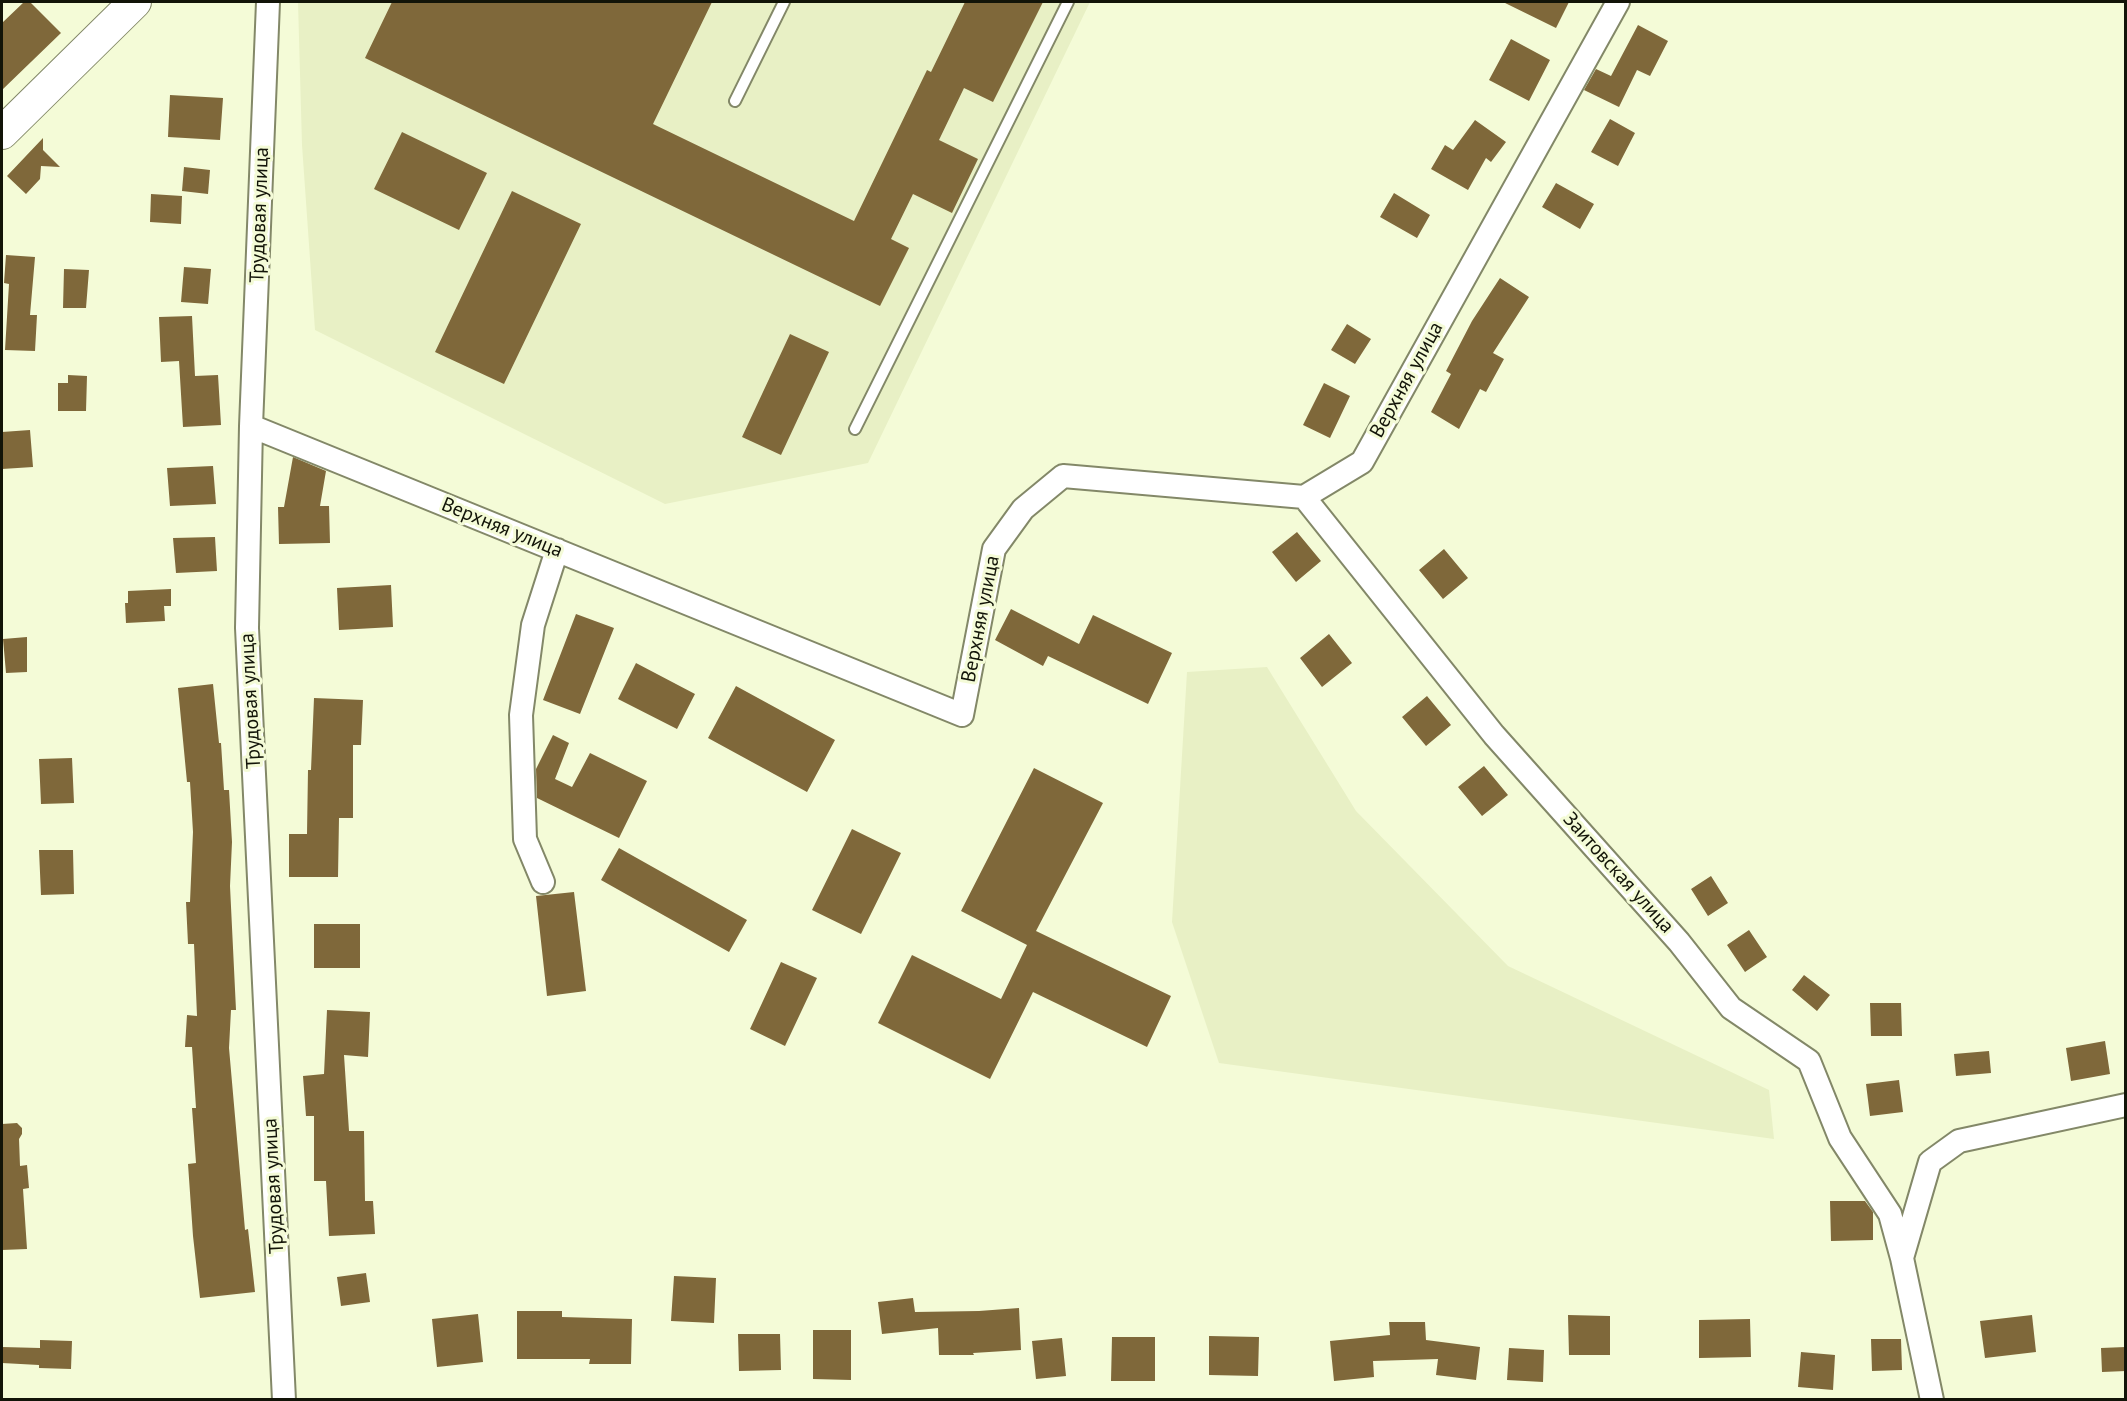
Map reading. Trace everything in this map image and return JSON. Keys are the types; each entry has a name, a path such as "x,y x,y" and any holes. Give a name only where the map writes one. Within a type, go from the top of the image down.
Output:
{"main road":[{"path":"2,133 135,2"}],"street":[{"name":"Трудовая улица","path":"268,2 251,426 247,627 284,1400"},
{"name":"Верхняя улица","path":"251,426 962,715 994,549 1023,509 1064,476 1304,497 1362,462 1618,2"},
{"name":"Заитовская улица","path":"1304,497 1494,735 1679,942 1731,1008 1809,1061 1840,1137 1890,1214 1902,1258 1932,1400"},
{"path":"543,882 525,839 521,715 534,626 557,550"},
{"name":"Заитовская улица","path":"1902,1258 1930,1162 1959,1141 2126,1105"}],"lane":[{"path":"735,101 784,2"},
{"path":"855,429 1068,2"}],"shaded area":[{"path":"298,2 1090,2 868,463 665,504 315,330 302,145"},
{"path":"1267,667 1356,811 1508,966 1769,1090 1774,1139 1219,1063 1172,922 1187,672"}],"building":[{"path":"24,2 30,2 61,33 2,90 2,23"},
{"path":"392,2 712,2 653,124 854,221 927,70 931,72 965,2 1043,2 993,102 964,88 939,140 978,159 952,213 913,194 891,239 909,248 880,306 365,58"},
{"path":"1503,2 1569,2 1556,28"},
{"path":"1638,25 1668,41 1650,76 1637,70 1619,107 1584,90 1596,69 1611,76"},
{"path":"1511,39 1550,60 1529,101 1489,80"},
{"path":"170,95 223,98 220,140 168,137"},
{"path":"1610,119 1635,133 1618,166 1591,152"},
{"path":"1475,120 1506,142 1491,162 1486,158 1468,190 1431,169 1445,145 1453,150"},
{"path":"402,132 487,173 459,230 374,189"},
{"path":"43,138 43,150 60,167 41,166 40,179 26,194 7,176"},
{"path":"184,167 210,170 208,194 182,191"},
{"path":"1556,183 1594,204 1580,229 1542,207"},
{"path":"512,191 581,224 504,384 435,352"},
{"path":"1394,193 1430,215 1417,238 1380,217"},
{"path":"151,194 182,196 181,224 150,222"},
{"path":"6,255 35,257 30,315 37,315 35,351 5,350 9,284 4,283"},
{"path":"184,267 211,269 208,304 181,302"},
{"path":"64,269 89,270 86,308 63,308"},
{"path":"1500,278 1529,297 1493,353 1504,359 1486,392 1480,389 1459,429 1431,412 1451,374 1446,371 1472,321"},
{"path":"192,316 195,376 218,375 221,425 183,427 179,361 161,362 159,317"},
{"path":"1347,324 1371,339 1355,364 1331,350"},
{"path":"790,334 829,352 781,455 742,437"},
{"path":"68,375 87,376 86,411 58,411 58,383 68,383"},
{"path":"1324,383 1350,396 1330,438 1303,425"},
{"path":"30,430 33,467 2,469 2,432"},
{"path":"293,457 326,471 320,506 329,506 330,543 279,544 278,507 284,507"},
{"path":"213,466 216,504 170,506 167,468"},
{"path":"1297,532 1321,561 1296,582 1272,552"},
{"path":"215,537 217,571 176,573 173,538"},
{"path":"1444,549 1468,578 1443,599 1419,570"},
{"path":"391,585 393,627 339,630 337,588"},
{"path":"171,589 171,606 164,606 165,621 126,623 125,603 128,603 128,591"},
{"path":"1011,609 1079,644 1093,615 1172,653 1148,704 1048,656 1043,666 995,640"},
{"path":"576,614 614,628 580,714 543,700"},
{"path":"1329,634 1352,663 1322,687 1300,658"},
{"path":"27,637 27,672 6,673 3,639"},
{"path":"636,663 695,694 677,729 618,699"},
{"path":"213,684 219,743 221,743 224,790 229,790 232,842 230,886 236,1010 231,1010 229,1048 245,1230 248,1229 255,1292 200,1298 188,1164 196,1163 192,1108 196,1108 192,1047 185,1047 187,1015 197,1016 194,944 188,944 186,902 190,902 193,832 190,782 187,782 178,688"},
{"path":"736,686 835,740 807,792 708,738"},
{"path":"1427,696 1451,725 1426,746 1402,717"},
{"path":"314,698 363,700 361,745 353,745 353,818 339,818 338,877 289,877 289,834 307,834 308,770 311,770"},
{"path":"553,735 569,743 555,779 572,787 590,753 647,781 619,838 537,798 536,769"},
{"path":"72,758 74,803 41,804 39,759"},
{"path":"1484,766 1508,795 1482,816 1458,787"},
{"path":"1034,768 1103,803 1036,931 1171,996 1147,1047 1033,992 990,1079 878,1023 912,955 1001,999 1027,945 961,911"},
{"path":"852,829 901,853 861,934 812,910"},
{"path":"619,848 747,920 729,952 601,880"},
{"path":"39,850 73,850 74,894 41,895"},
{"path":"1711,876 1728,903 1708,916 1691,889"},
{"path":"574,892 586,991 547,996 536,896"},
{"path":"314,924 360,924 360,968 314,968"},
{"path":"1749,930 1767,957 1745,972 1727,945"},
{"path":"781,962 817,978 785,1046 750,1029"},
{"path":"1804,975 1830,995 1817,1011 1792,990"},
{"path":"1870,1003 1901,1003 1902,1036 1871,1036"},
{"path":"327,1010 370,1012 368,1057 344,1055 349,1131 364,1131 365,1201 373,1201 375,1234 329,1236 326,1181 314,1181 314,1116 306,1116 303,1076 324,1074"},
{"path":"2105,1041 2110,1074 2071,1081 2066,1048"},
{"path":"1989,1051 1991,1073 1956,1076 1954,1054"},
{"path":"1899,1080 1903,1112 1870,1116 1866,1084"},
{"path":"17,1123 22,1128 19,1139 20,1166 27,1165 29,1188 23,1189 27,1249 2,1250 2,1124"},
{"path":"1830,1201 1865,1201 1873,1212 1873,1240 1831,1241"},
{"path":"366,1273 370,1302 341,1306 337,1277"},
{"path":"674,1276 716,1278 714,1323 671,1321"},
{"path":"913,1298 915,1312 1019,1308 1021,1350 973,1353 974,1355 939,1355 938,1328 882,1334 878,1302"},
{"path":"517,1311 562,1311 562,1317 632,1319 631,1364 589,1364 590,1359 517,1359"},
{"path":"478,1314 483,1362 437,1367 432,1319"},
{"path":"1568,1315 1610,1316 1610,1355 1569,1355"},
{"path":"2032,1315 2036,1352 1985,1358 1980,1321"},
{"path":"1750,1319 1751,1357 1699,1358 1699,1320"},
{"path":"1389,1322 1425,1322 1426,1340 1480,1347 1476,1380 1436,1375 1438,1359 1373,1361 1374,1377 1334,1381 1330,1341 1390,1335"},
{"path":"813,1330 851,1330 851,1380 813,1379"},
{"path":"738,1334 780,1334 781,1370 739,1371"},
{"path":"1209,1336 1259,1337 1258,1376 1209,1375"},
{"path":"1112,1337 1155,1337 1155,1381 1111,1381"},
{"path":"1062,1338 1066,1376 1036,1379 1032,1341"},
{"path":"1871,1339 1901,1339 1902,1370 1872,1371"},
{"path":"40,1340 72,1341 71,1369 2,1363 2,1347 40,1348"},
{"path":"2126,1347 2126,1371 2102,1372 2101,1348"},
{"path":"1509,1348 1544,1350 1543,1382 1507,1380"},
{"path":"1801,1352 1835,1355 1833,1390 1798,1387"}]}
